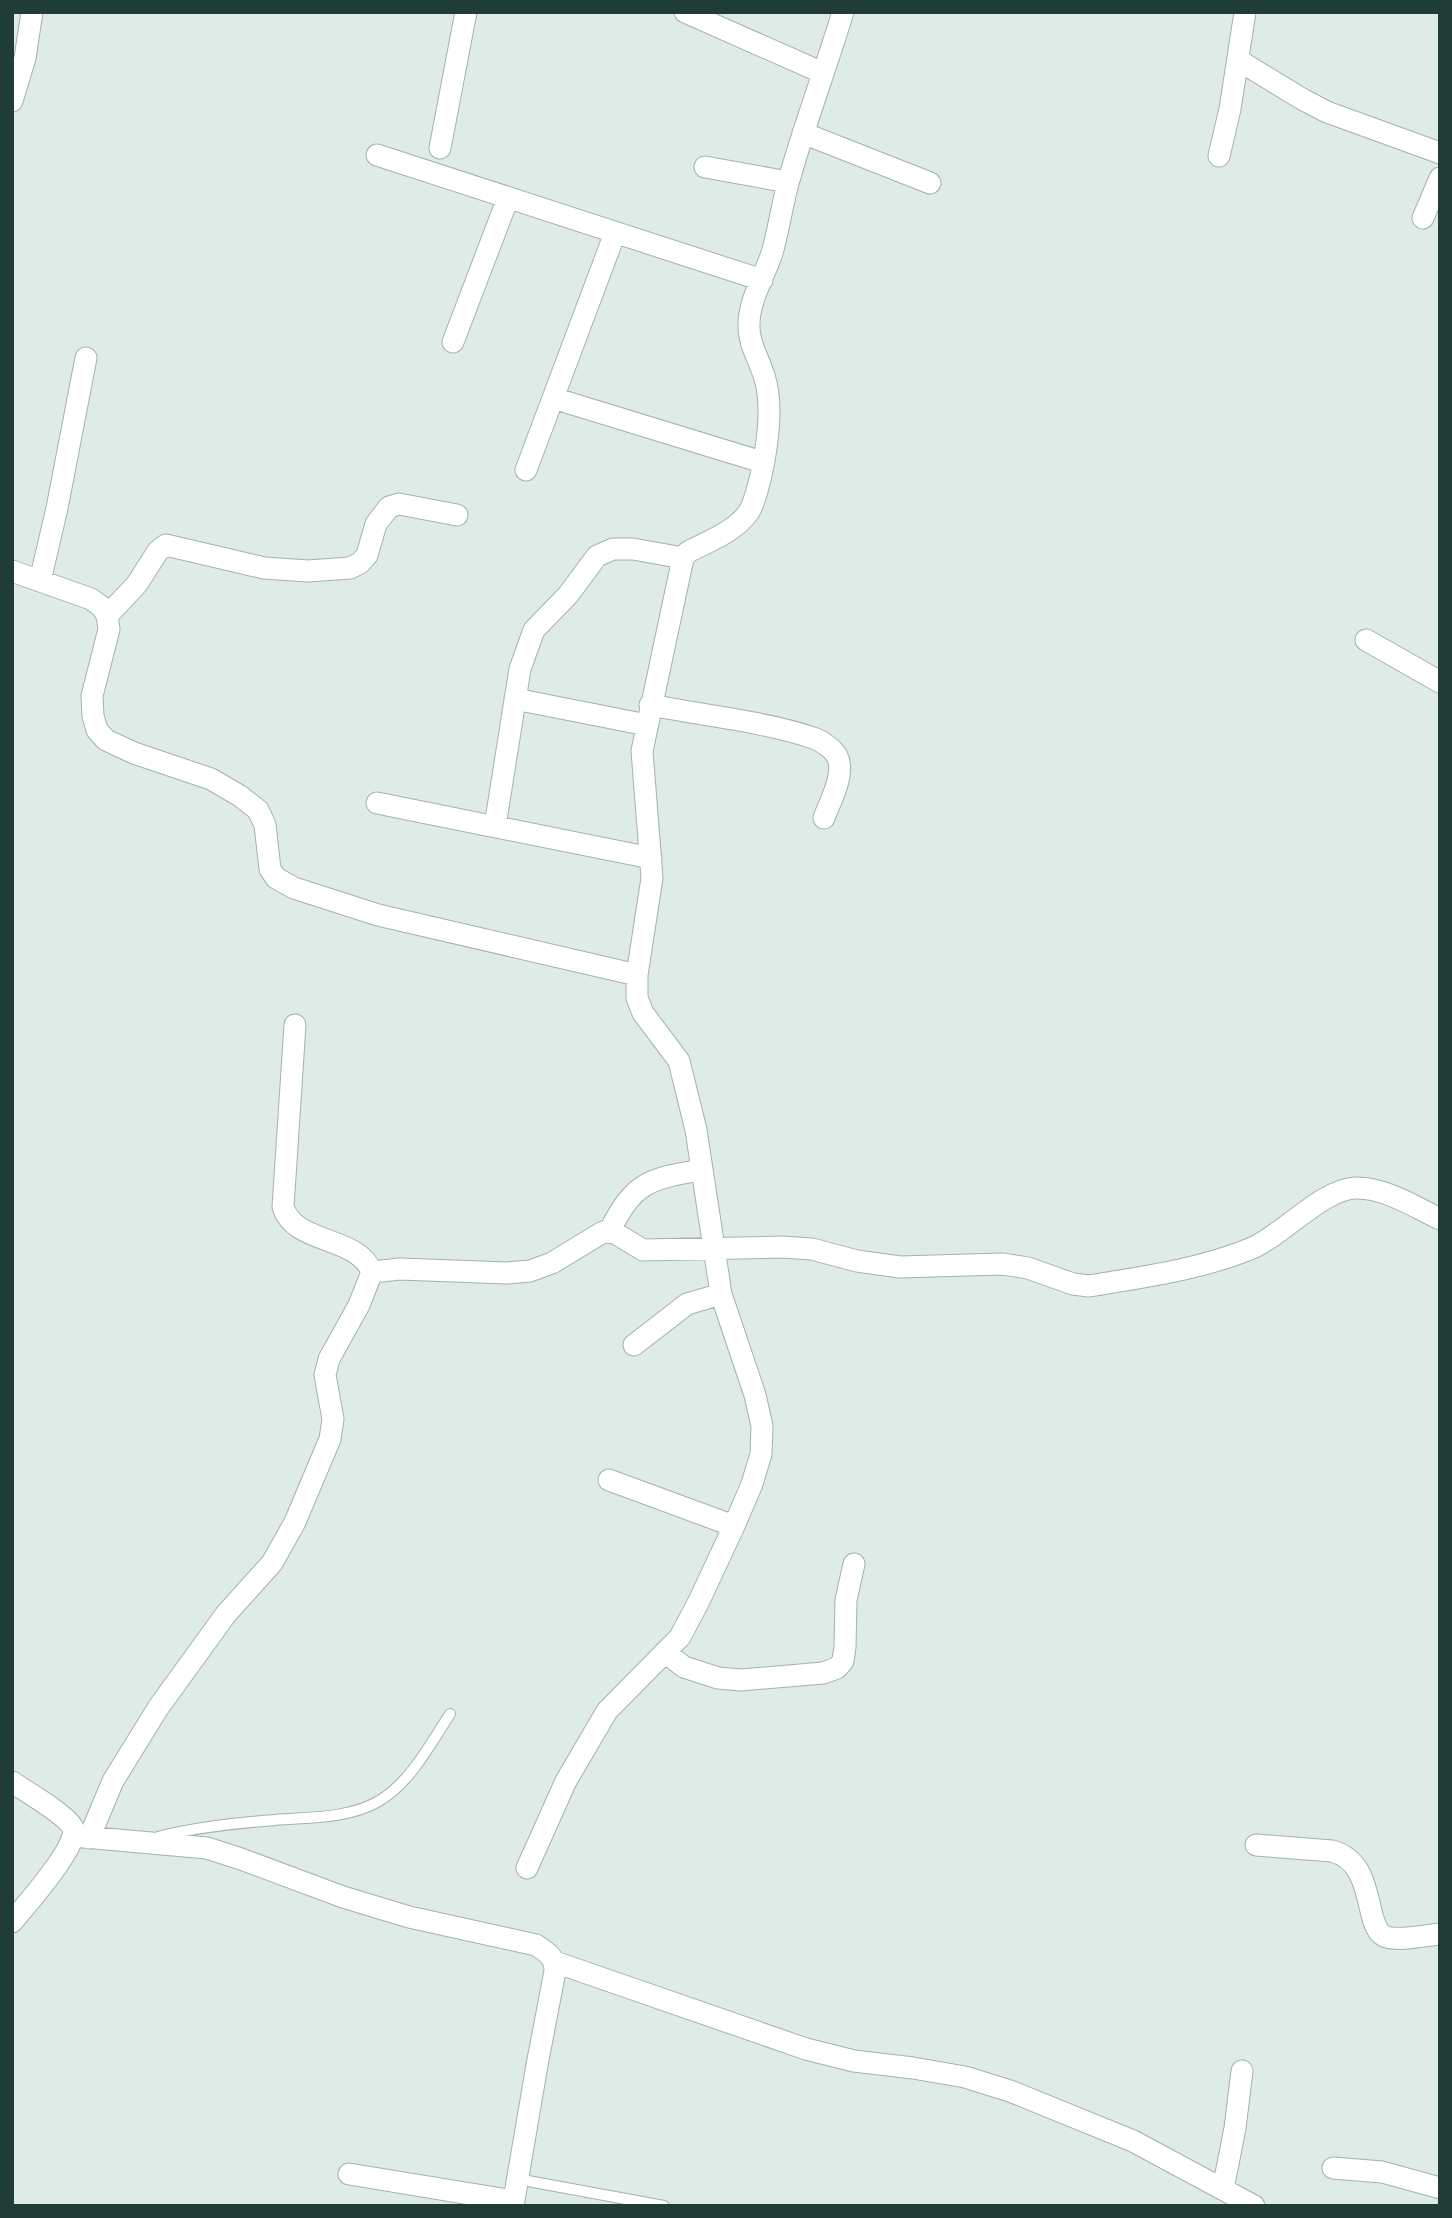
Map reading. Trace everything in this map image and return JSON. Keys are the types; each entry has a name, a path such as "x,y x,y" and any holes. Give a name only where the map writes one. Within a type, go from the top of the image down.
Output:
{"street":[{"path":"12,101 25,58 32,12"},
{"path":"440,148 466,12"},
{"path":"685,12 824,73"},
{"path":"527,1868 566,1780 607,1711 680,1637 687,1625 734,1526 761,1454 762,1426 755,1395 721,1294 696,1130 679,1061 643,1013 637,998 652,878 642,751 683,558 688,552 733,528 750,510 757,491 767,431 766,382 750,342 748,322 772,251 788,181 843,12"},
{"path":"1219,156 1230,109 1245,12"},
{"path":"1238,60 1327,112 1440,153"},
{"path":"803,133 930,183"},
{"path":"377,155 762,281"},
{"path":"705,167 788,181"},
{"path":"1423,218 1440,178"},
{"path":"453,342 508,198"},
{"path":"526,470 615,233"},
{"path":"40,581 86,358"},
{"path":"553,398 762,462"},
{"path":"107,616 137,584 158,551 166,545 264,568 308,571 350,568 360,564 367,555 376,524 389,507 399,504 457,515"},
{"path":"495,826 520,669 534,630 568,595 597,556 613,549 623,549 683,558"},
{"path":"12,571 91,599 102,607 109,629 92,695 97,730 106,740 134,753 211,779 258,810 265,825 270,869 276,878 294,888 377,915 638,975"},
{"path":"1366,640 1440,682"},
{"path":"515,699 768,727 817,740 827,745 836,756 840,768 824,818"},
{"path":"377,803 651,858"},
{"path":"12,1922 81,1837 158,1708 226,1614 272,1563 295,1522 330,1439 333,1419 325,1374 329,1359 359,1305 372,1272 358,1255 295,1225 286,1216 283,1207 295,1025"},
{"path":"609,1233 627,1201 638,1188 658,1177 702,1170"},
{"path":"372,1272 400,1269 507,1273 530,1271 552,1263 603,1233 615,1233 643,1250 782,1247 812,1249 857,1261 900,1267 1002,1264 1028,1268 1073,1284 1089,1286 1202,1265 1252,1248 1335,1194 1354,1188 1395,1198 1440,1219"},
{"path":"634,1345 687,1304 721,1294"},
{"path":"609,1480 734,1526"},
{"path":"665,1652 684,1667 718,1678 741,1680 823,1672 837,1668 843,1661 846,1600 854,1564"},
{"path":"12,1782 64,1819 81,1837 207,1849 396,1913 536,1945 555,1962 806,2049 854,2061 913,2067 965,2077 1010,2091 1133,2141 1254,2206"},
{"path":"1256,1845 1343,1854 1354,1863 1378,1930 1385,1936 1397,1938 1440,1934"},
{"path":"349,2174 513,2203 555,1962"},
{"path":"1223,2189 1235,2128 1242,2071"},
{"path":"1333,2168 1382,2172 1440,2188"}],"lane":[{"path":"138,1843 174,1833 231,1824 316,1818 351,1812 380,1801 399,1785 450,1714"},
{"path":"517,2179 664,2206"}]}
